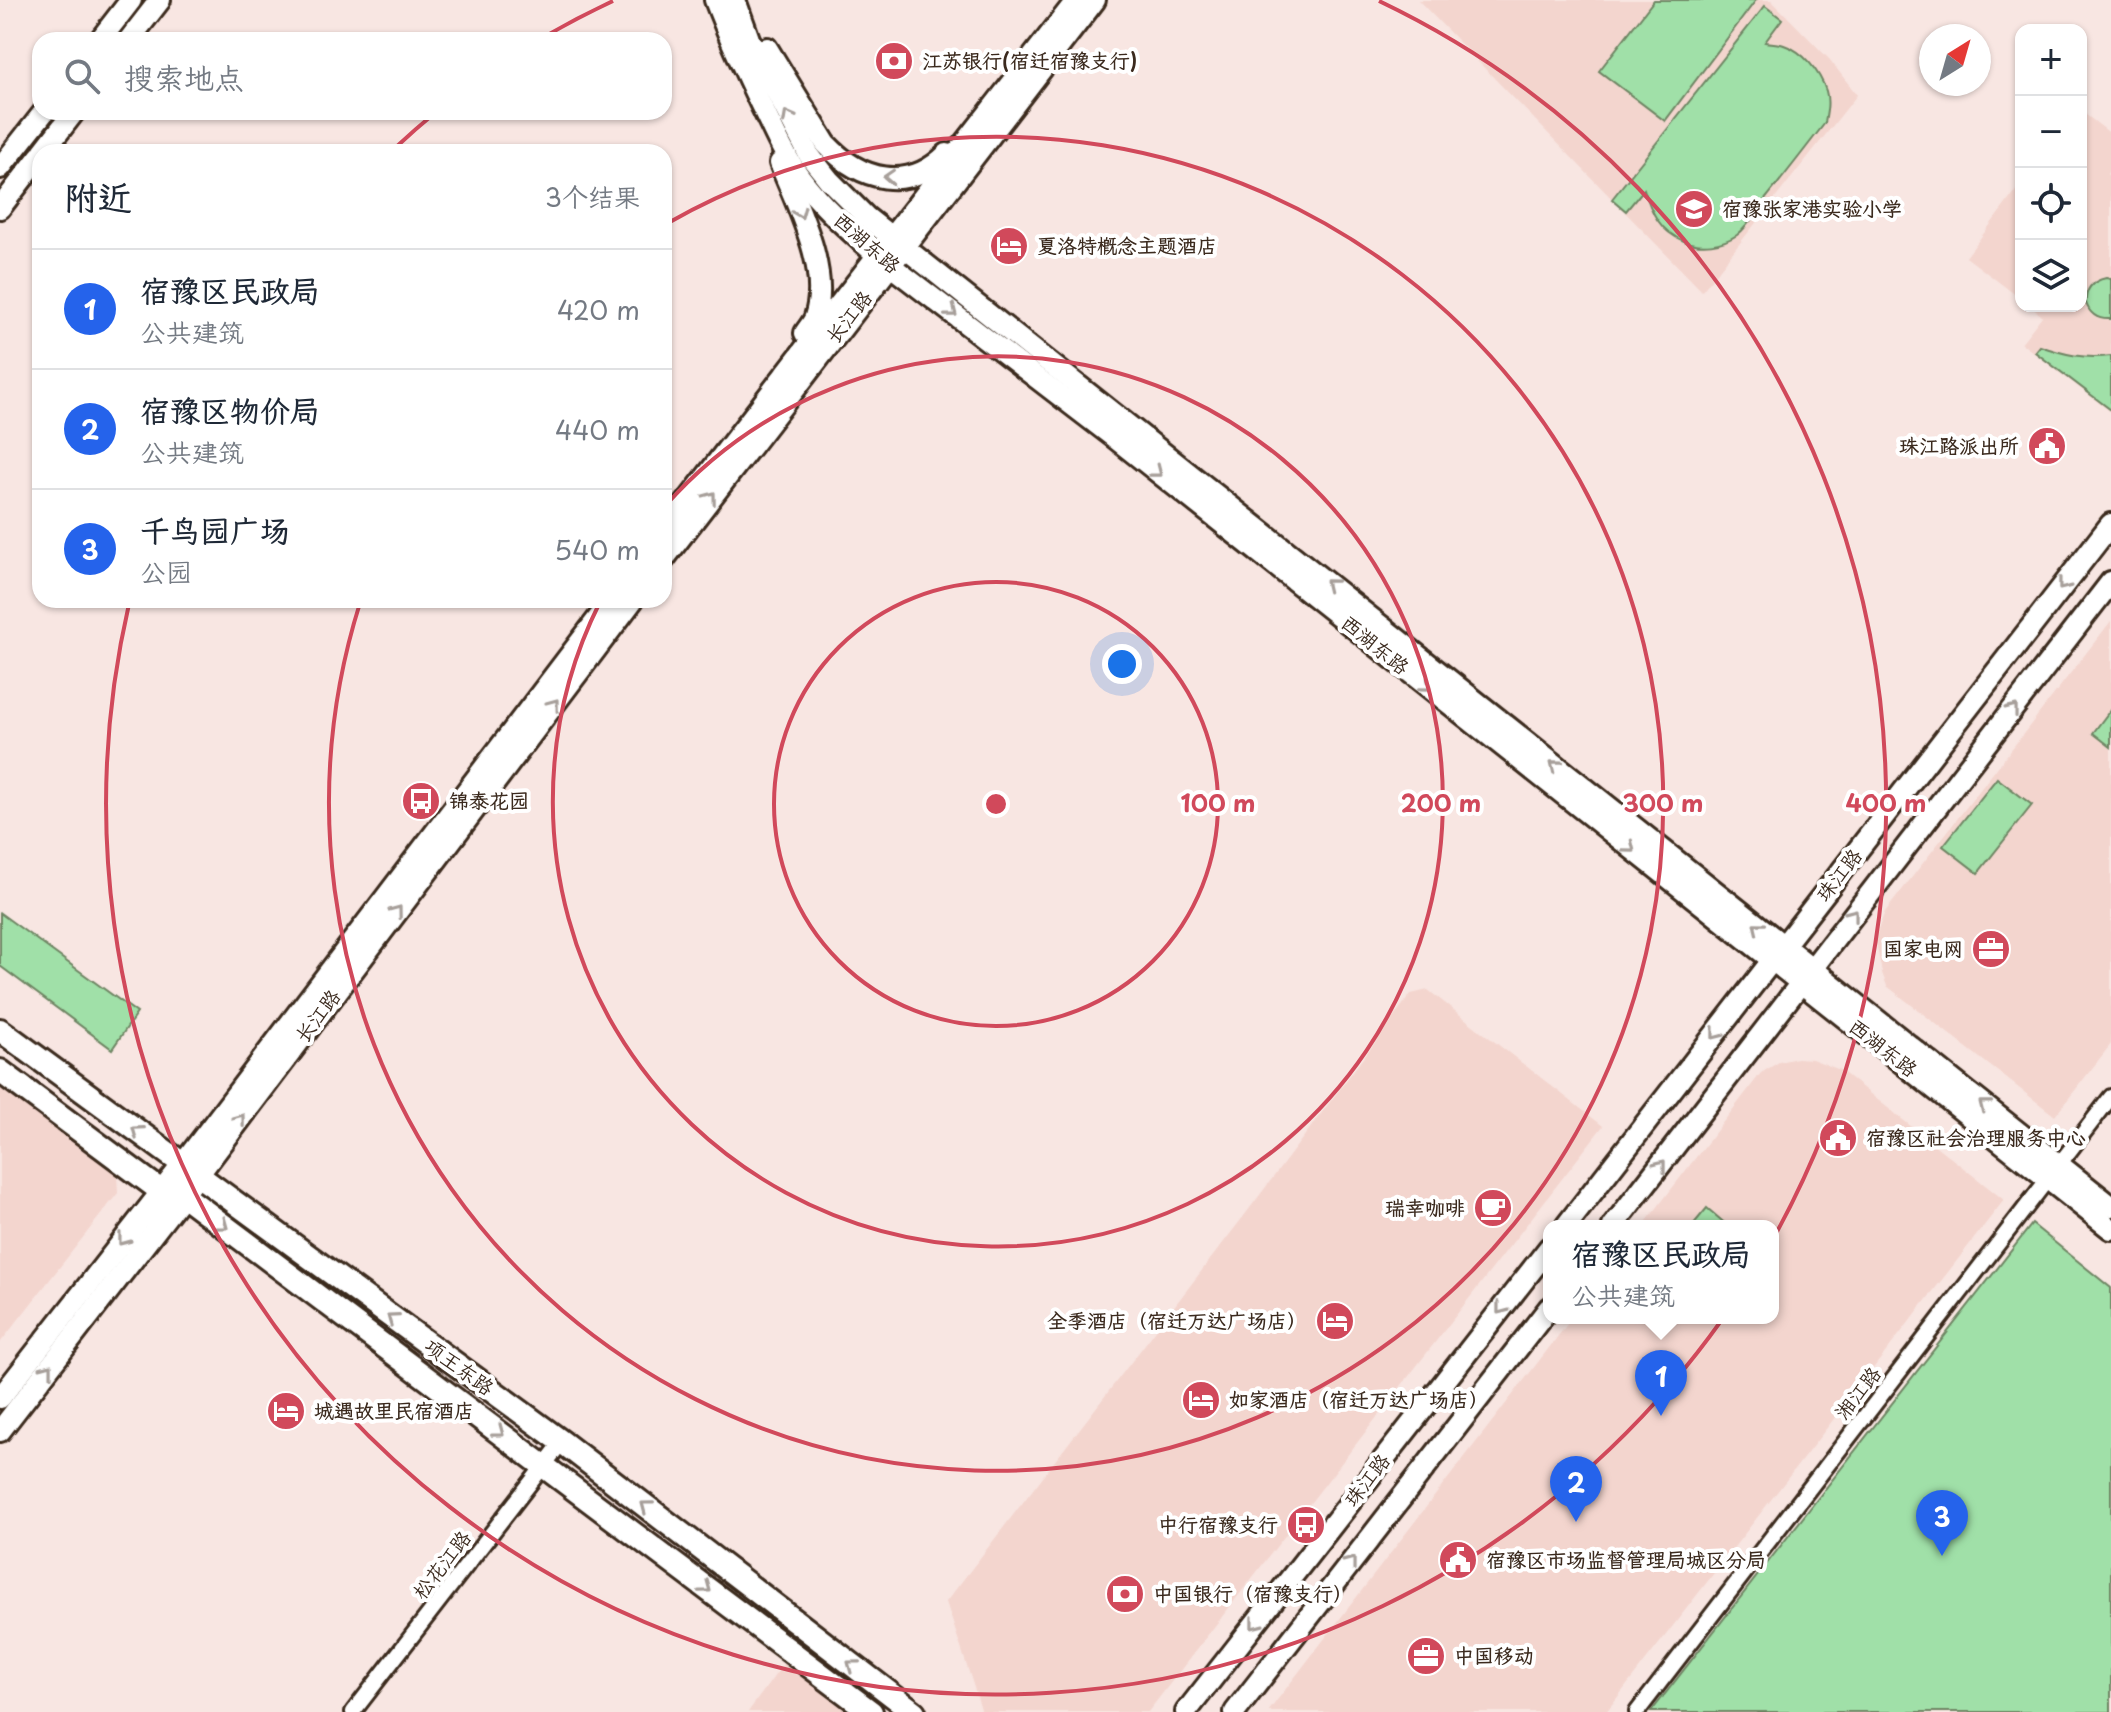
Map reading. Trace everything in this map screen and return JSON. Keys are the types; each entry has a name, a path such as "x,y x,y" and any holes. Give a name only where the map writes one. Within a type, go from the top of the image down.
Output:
{"main road":[{"name":"项王东路","path":"0,1030 565,1444 914,1712"},
{"name":"项王东路","path":"0,1071 547,1468 871,1712"}],"street":[{"path":"106,32 131,0"},
{"path":"135,32 160,0"},
{"name":"西湖东路","path":"715,0 729,37 783,151 822,204 884,260 1806,976 2054,1172 2111,1229"},
{"path":"736,0 826,144 844,160 873,176 900,178 926,172 995,106"},
{"name":"西湖东路","path":"736,0 760,62 809,155 846,198 1778,954"},
{"name":"长江路","path":"898,242 995,106 1077,0"},
{"name":"长江路","path":"672,548 884,260 1095,0"},
{"path":"729,37 810,237 818,275 815,317 779,380"},
{"path":"0,168 38,120"},
{"path":"50,144 68,120"},
{"path":"0,208 32,167"},
{"name":"长江路","path":"672,521 779,380 884,260"},
{"name":"珠江路","path":"1571,1220 2111,524"},
{"name":"珠江路","path":"1618,1220 2111,582"},
{"name":"长江路","path":"190,1170 606,608"},
{"name":"长江路","path":"0,1398 172,1193 627,608"},
{"name":"湘江路","path":"1637,1712 2111,1097"},
{"name":"西湖东路","path":"2054,1172 2111,1206"},
{"name":"长江路","path":"0,1431 172,1193"},
{"name":"珠江路","path":"1186,1712 1543,1256"},
{"name":"珠江路","path":"1235,1712 1543,1316"},
{"name":"松花江路","path":"364,1712 565,1444"},
{"name":"松花江路","path":"353,1712 547,1468"}],"shaded area":[{"name":"宿豫张家港实验小学","path":"1418,0 1771,0 1830,60 1857,95 1702,291"},
{"path":"2087,116 2111,134 2111,168 2107,174 2111,177 2111,412 2021,343 2042,316 2037,312 2087,312"},
{"path":"2015,192 2015,294 1966,257"},
{"path":"2111,621 2111,1044 2055,1116 1887,986 1875,937 1885,912"},
{"path":"1428,990 1603,1126 1148,1712 982,1712 946,1602 1411,994"},
{"path":"1812,1059 1840,1070 2004,1200 1606,1712 1268,1712 1567,1324 1779,1324 1779,1220 1648,1220 1761,1073 1779,1062"},
{"path":"0,1086 117,1174 118,1193 0,1343"},
{"path":"784,1663 849,1712 748,1712"}],"green space":[{"path":"1654,0 1756,0 1665,121 1599,71"},
{"path":"1765,6 1782,19 1765,42 1791,48 1815,70 1827,95 1825,123 1741,232 1718,243 1691,243 1663,227 1653,213 1644,189 1626,211 1612,199"},
{"path":"2111,279 2111,319 2095,316 2087,305 2090,286 2097,281"},
{"path":"2040,346 2075,356 2111,356 2111,410 2035,352"},
{"path":"2111,709 2111,747 2093,733"},
{"path":"1997,778 2032,805 1978,873 1943,846"},
{"path":"0,913 137,1013 112,1049 0,966"},
{"path":"1707,1208 1721,1220 1697,1220"},
{"path":"2032,1224 2111,1288 2111,1712 1651,1712"}],"place":[{"name":"江苏银行(宿迁宿豫支行)","path":"894,61"},
{"name":"宿豫张家港实验小学","path":"1694,209"},
{"name":"夏洛特概念主题酒店","path":"1009,246"},
{"name":"珠江路派出所","path":"2047,446"},
{"name":"锦泰花园","path":"421,801"},
{"name":"国家电网","path":"1991,949"},
{"name":"宿豫区社会治理服务中心","path":"1838,1138"},
{"name":"瑞幸咖啡","path":"1493,1208"},
{"name":"全季酒店（宿迁万达广场店）","path":"1335,1321"},
{"name":"如家酒店（宿迁万达广场店）","path":"1201,1400"},
{"name":"城遇故里民宿酒店","path":"286,1411"},
{"name":"宿豫区民政局","path":"1661,1416"},
{"name":"宿豫区物价局","path":"1576,1522"},
{"name":"中行宿豫支行","path":"1306,1525"},
{"name":"千鸟园广场","path":"1942,1556"},
{"name":"宿豫区市场监督管理局城区分局","path":"1458,1560"},
{"name":"中国银行（宿豫支行）","path":"1125,1594"},
{"name":"中国移动","path":"1426,1656"}]}
